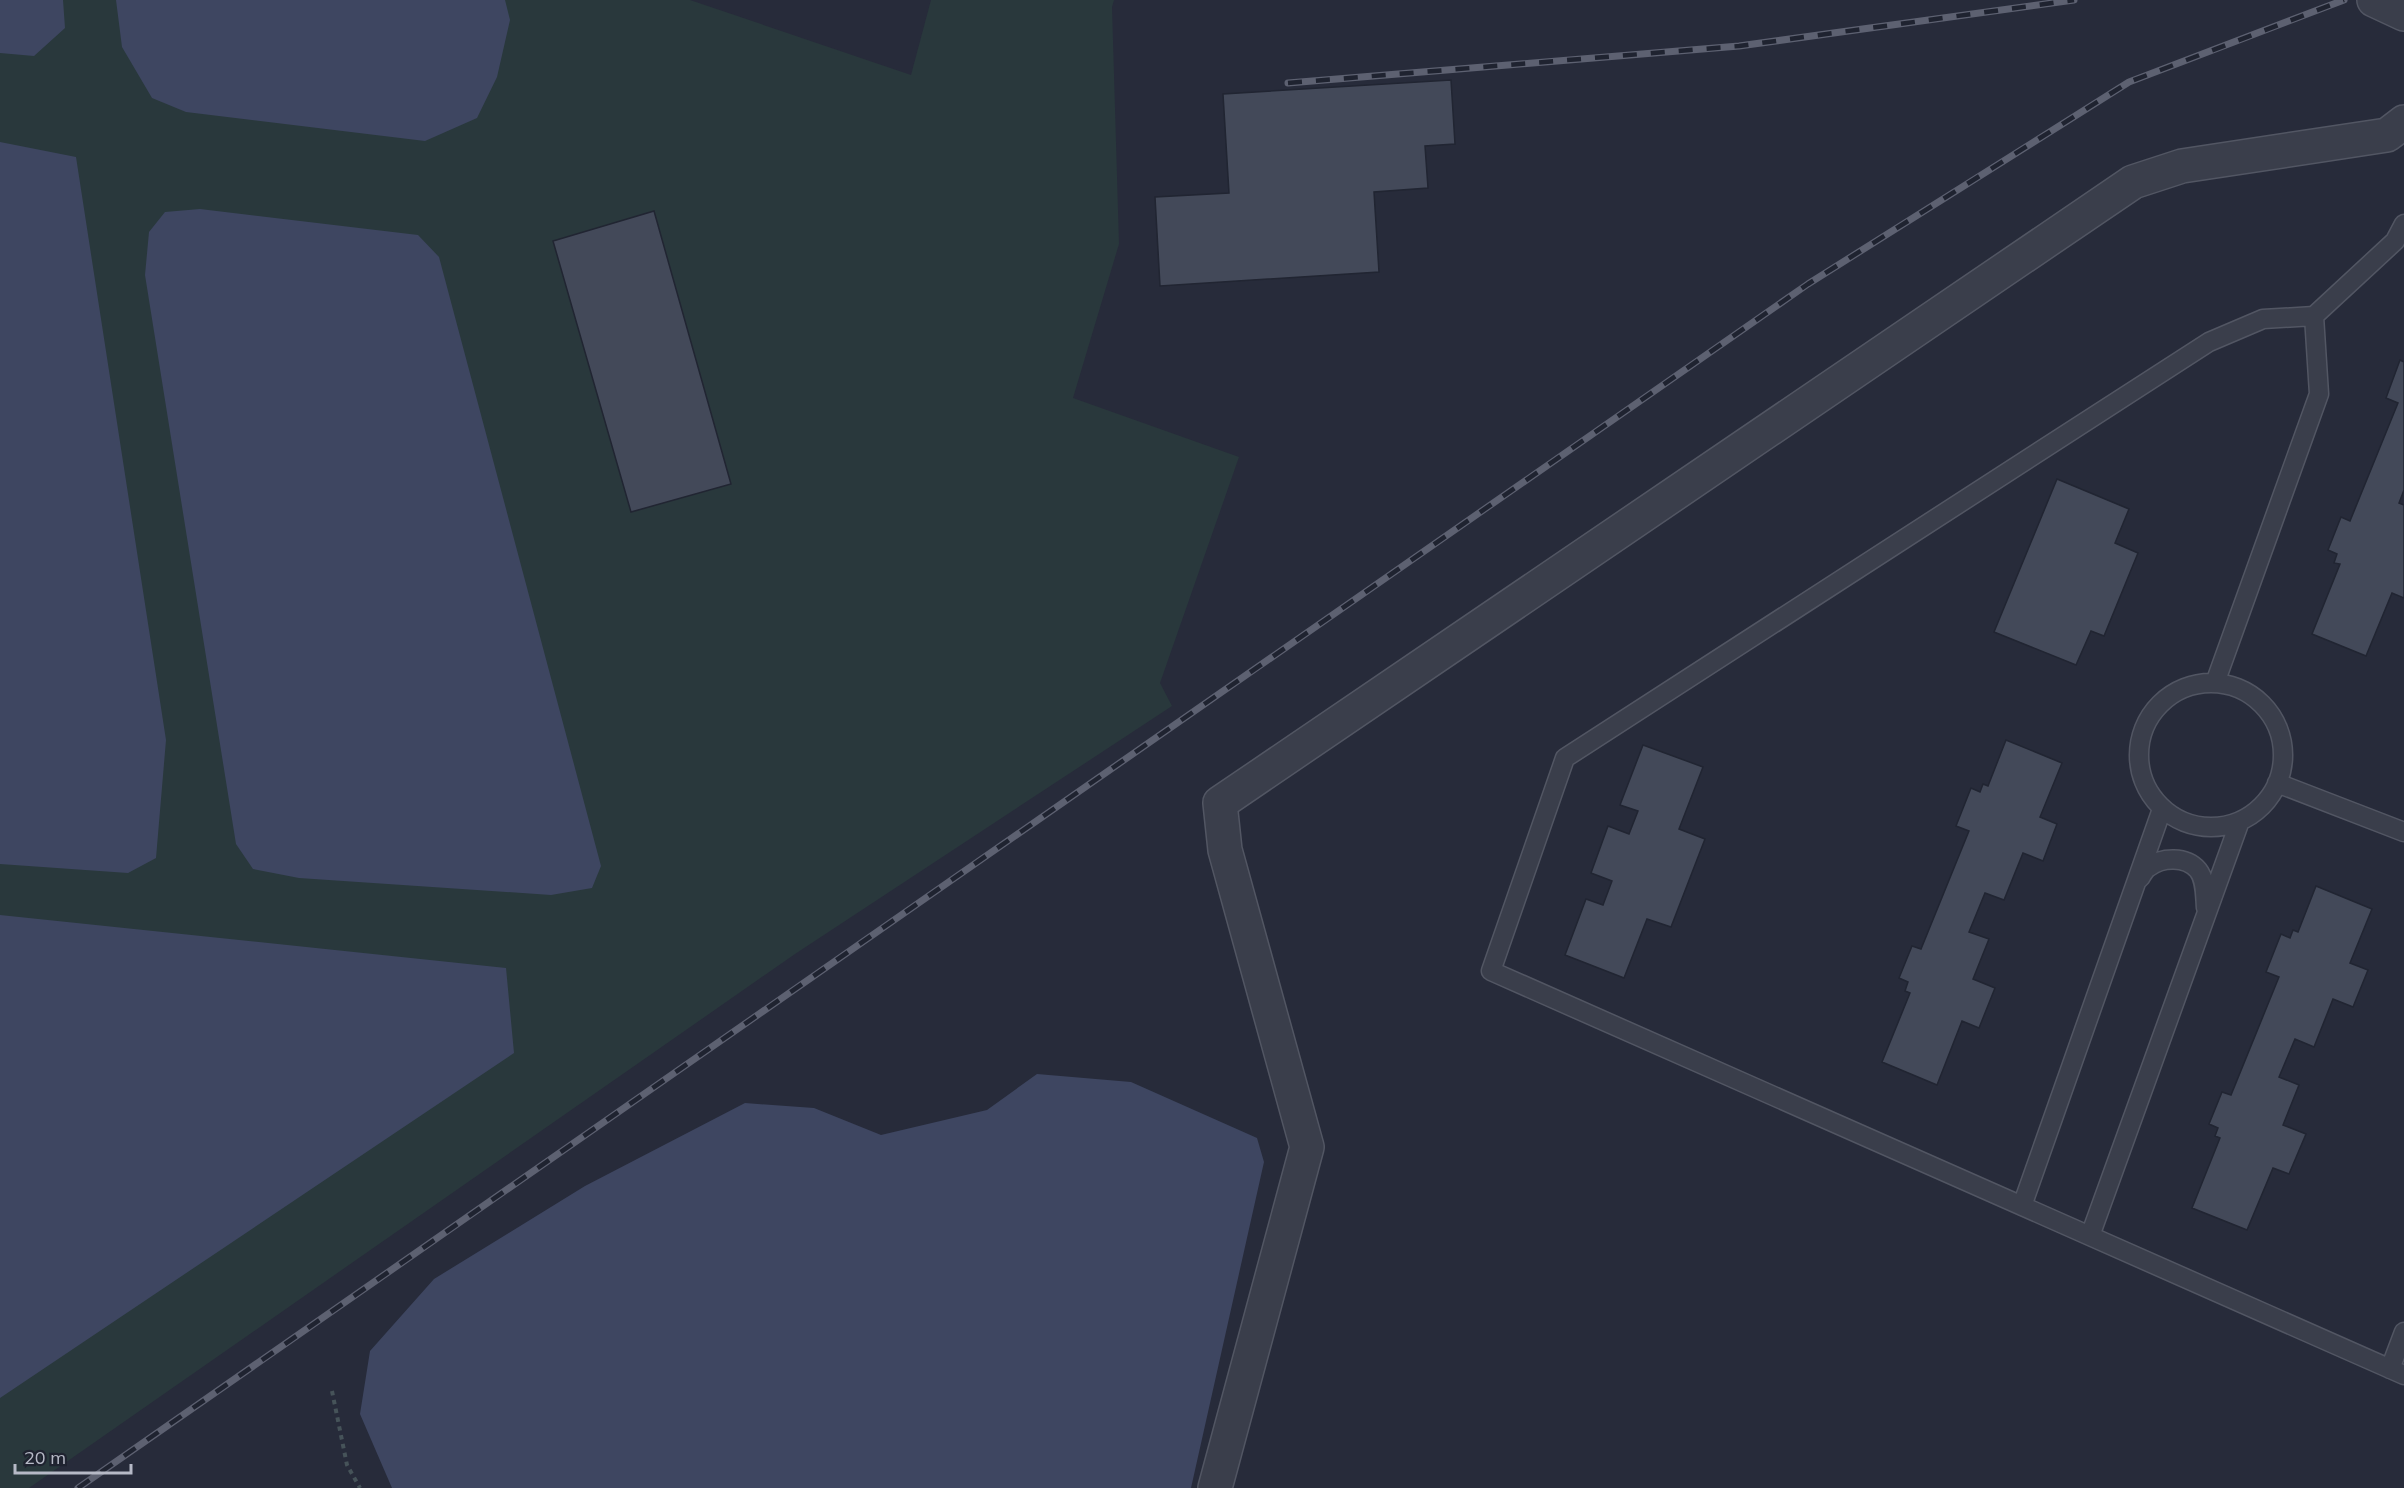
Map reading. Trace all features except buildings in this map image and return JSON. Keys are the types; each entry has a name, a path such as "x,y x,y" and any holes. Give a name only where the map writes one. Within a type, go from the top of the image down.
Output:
{"street":[{"path":"2374,0 2404,14"},
{"path":"1215,1488 1306,1147 1225,850 1220,803 2133,182 2182,166 2387,135 2404,122"}],"lane":[{"path":"2404,224 2395,241 2314,316 2263,319 2209,342 1565,758 1491,971 2397,1372 2404,1332"},
{"path":"2216,683 2319,394 2314,316"},
{"path":"2216,683 2238,687 2258,700 2272,717 2281,738 2283,761 2277,783 2265,803 2248,818 2227,826 2204,828 2181,822 2162,809 2148,792 2140,771 2139,749 2144,727 2156,708 2173,694 2193,685 2216,683"},
{"path":"2277,783 2404,832"},
{"path":"2022,1206 2162,809"},
{"path":"2090,1236 2240,821"},
{"path":"2136,884 2148,867 2165,860 2181,860 2198,870 2205,887 2206,915"}],"path":[{"path":"332,1391 347,1465 360,1488"}],"shaded area":[{"path":"0,0 690,0 911,75 931,0 1114,0 1112,7 1119,244 1073,398 1239,457 1160,683 1172,706 795,954 29,1488 0,1488"}],"water":[{"path":"0,0 63,0 65,28 34,56 0,53"},
{"path":"116,0 505,0 510,20 497,77 477,118 425,141 186,112 152,98 122,47"},
{"path":"0,142 76,157 166,740 156,858 128,873 0,864"},
{"path":"200,209 418,235 439,257 601,866 592,888 551,895 299,878 253,869 236,844 145,275 149,232 165,212"},
{"path":"0,915 506,968 514,1053 0,1398"},
{"path":"1037,1074 1131,1082 1257,1138 1264,1162 1191,1488 392,1488 360,1414 370,1351 434,1279 585,1186 745,1103 814,1108 881,1135 987,1110"}],"railway":[{"path":"1288,83 1739,46 2074,0"},
{"path":"78,1488 1808,284 2129,82 2344,0"}]}
